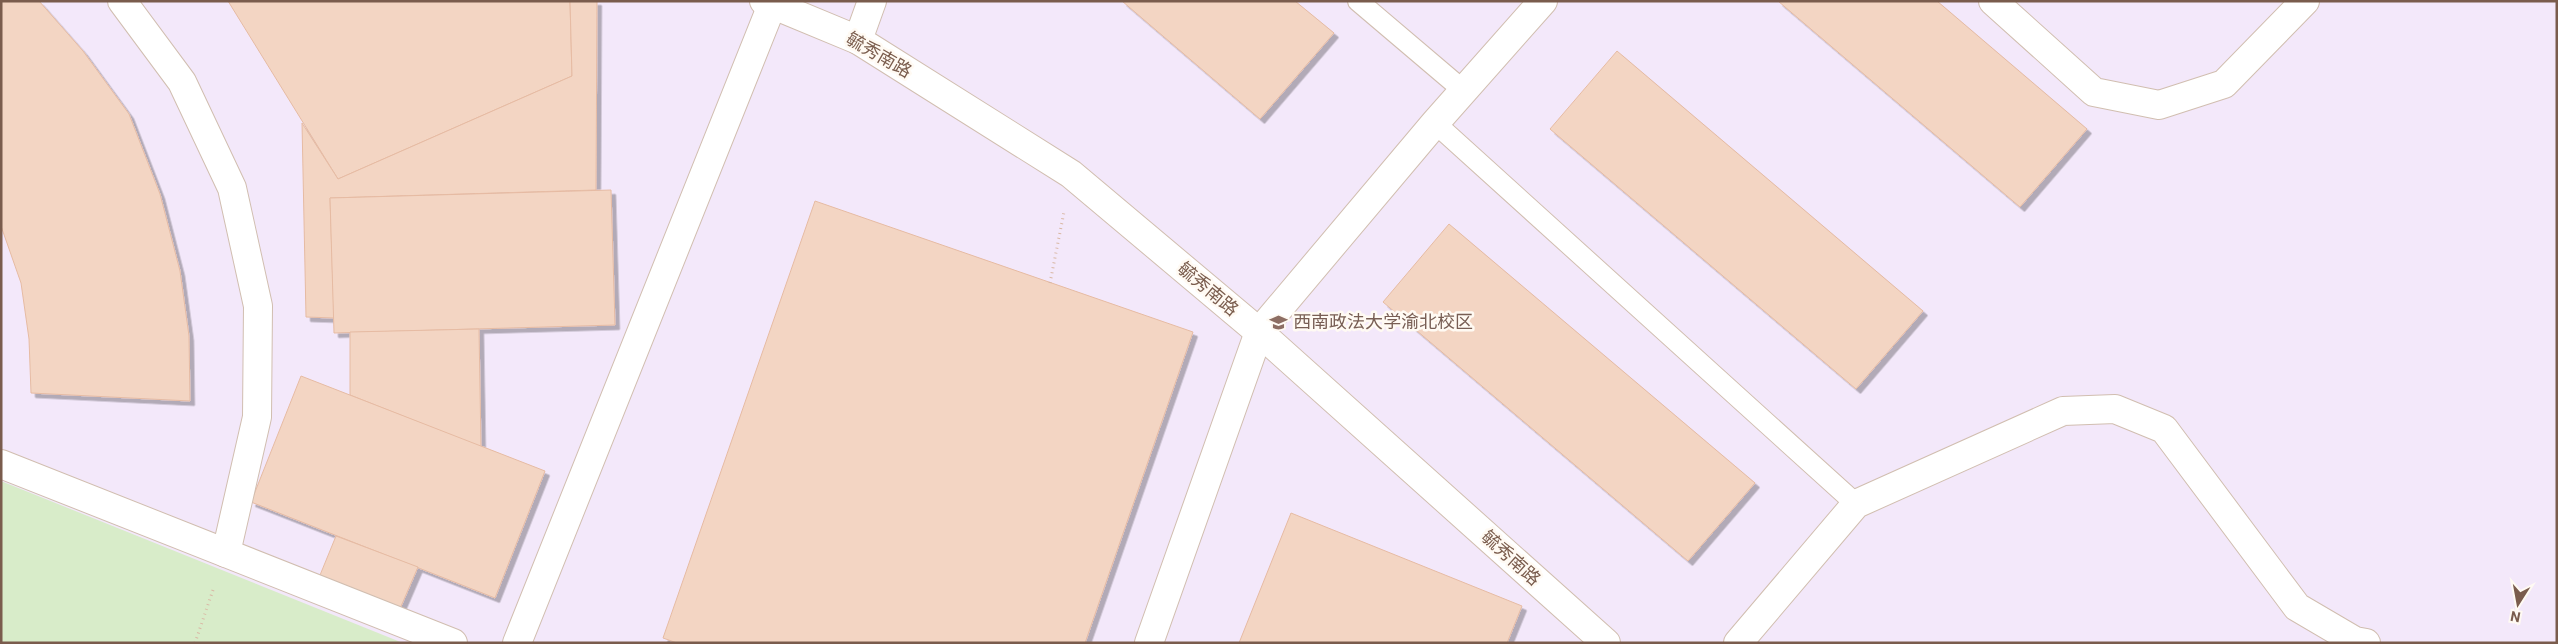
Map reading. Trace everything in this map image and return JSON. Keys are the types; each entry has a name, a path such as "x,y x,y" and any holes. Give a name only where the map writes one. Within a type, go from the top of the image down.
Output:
{"street":[{"path":"122,1 182,82 232,188 258,306 257,416 226,553"},
{"path":"858,40 872,1"},
{"path":"1149,643 1259,332 1435,123 1543,1"},
{"path":"1993,1 2094,92 2159,105 2224,84 2305,1"},
{"path":"517,643 768,3"},
{"name":"毓秀南路","path":"768,3 858,40 1071,174 1259,332 1606,643"},
{"path":"1738,643 1856,504 2063,411 2115,409 2164,429 2297,607 2355,640 2366,643"},
{"path":"1,464 453,643"}],"lane":[{"path":"1358,1 1464,91"},
{"path":"1435,123 1856,504"}],"path":[{"path":"1050,283 1071,174"},
{"path":"195,643 226,553"}],"shaded area":[{"name":"西南政法大学渝北校区","path":"1,1 2557,1 2557,643 1,643"}],"green space":[{"path":"1,481 403,643 1,643"}],"building":[{"path":"1,1 39,1 83,51 129,114 160,194 180,271 189,336 190,401 31,393 29,339 21,283 1,226"},
{"path":"228,1 570,1 572,76 338,179"},
{"path":"570,1 597,1 596,190 330,198 334,318 306,317 302,123 338,179 572,76"},
{"path":"1122,1 1295,1 1334,33 1260,119"},
{"path":"1778,1 1937,1 2087,129 2020,207"},
{"path":"1617,51 1923,311 1856,389 1550,129"},
{"path":"611,190 615,325 334,333 330,198"},
{"path":"815,201 1193,332 1085,643 677,643 663,638"},
{"path":"1449,224 1755,483 1688,561 1383,302"},
{"path":"479,329 481,447 350,395 350,332"},
{"path":"301,376 545,471 495,598 251,502"},
{"path":"1291,513 1522,606 1507,643 1239,643"},
{"path":"336,536 418,567 399,611 318,580"}],"place":[{"name":"西南政法大学渝北校区","path":"1279,322"}]}
